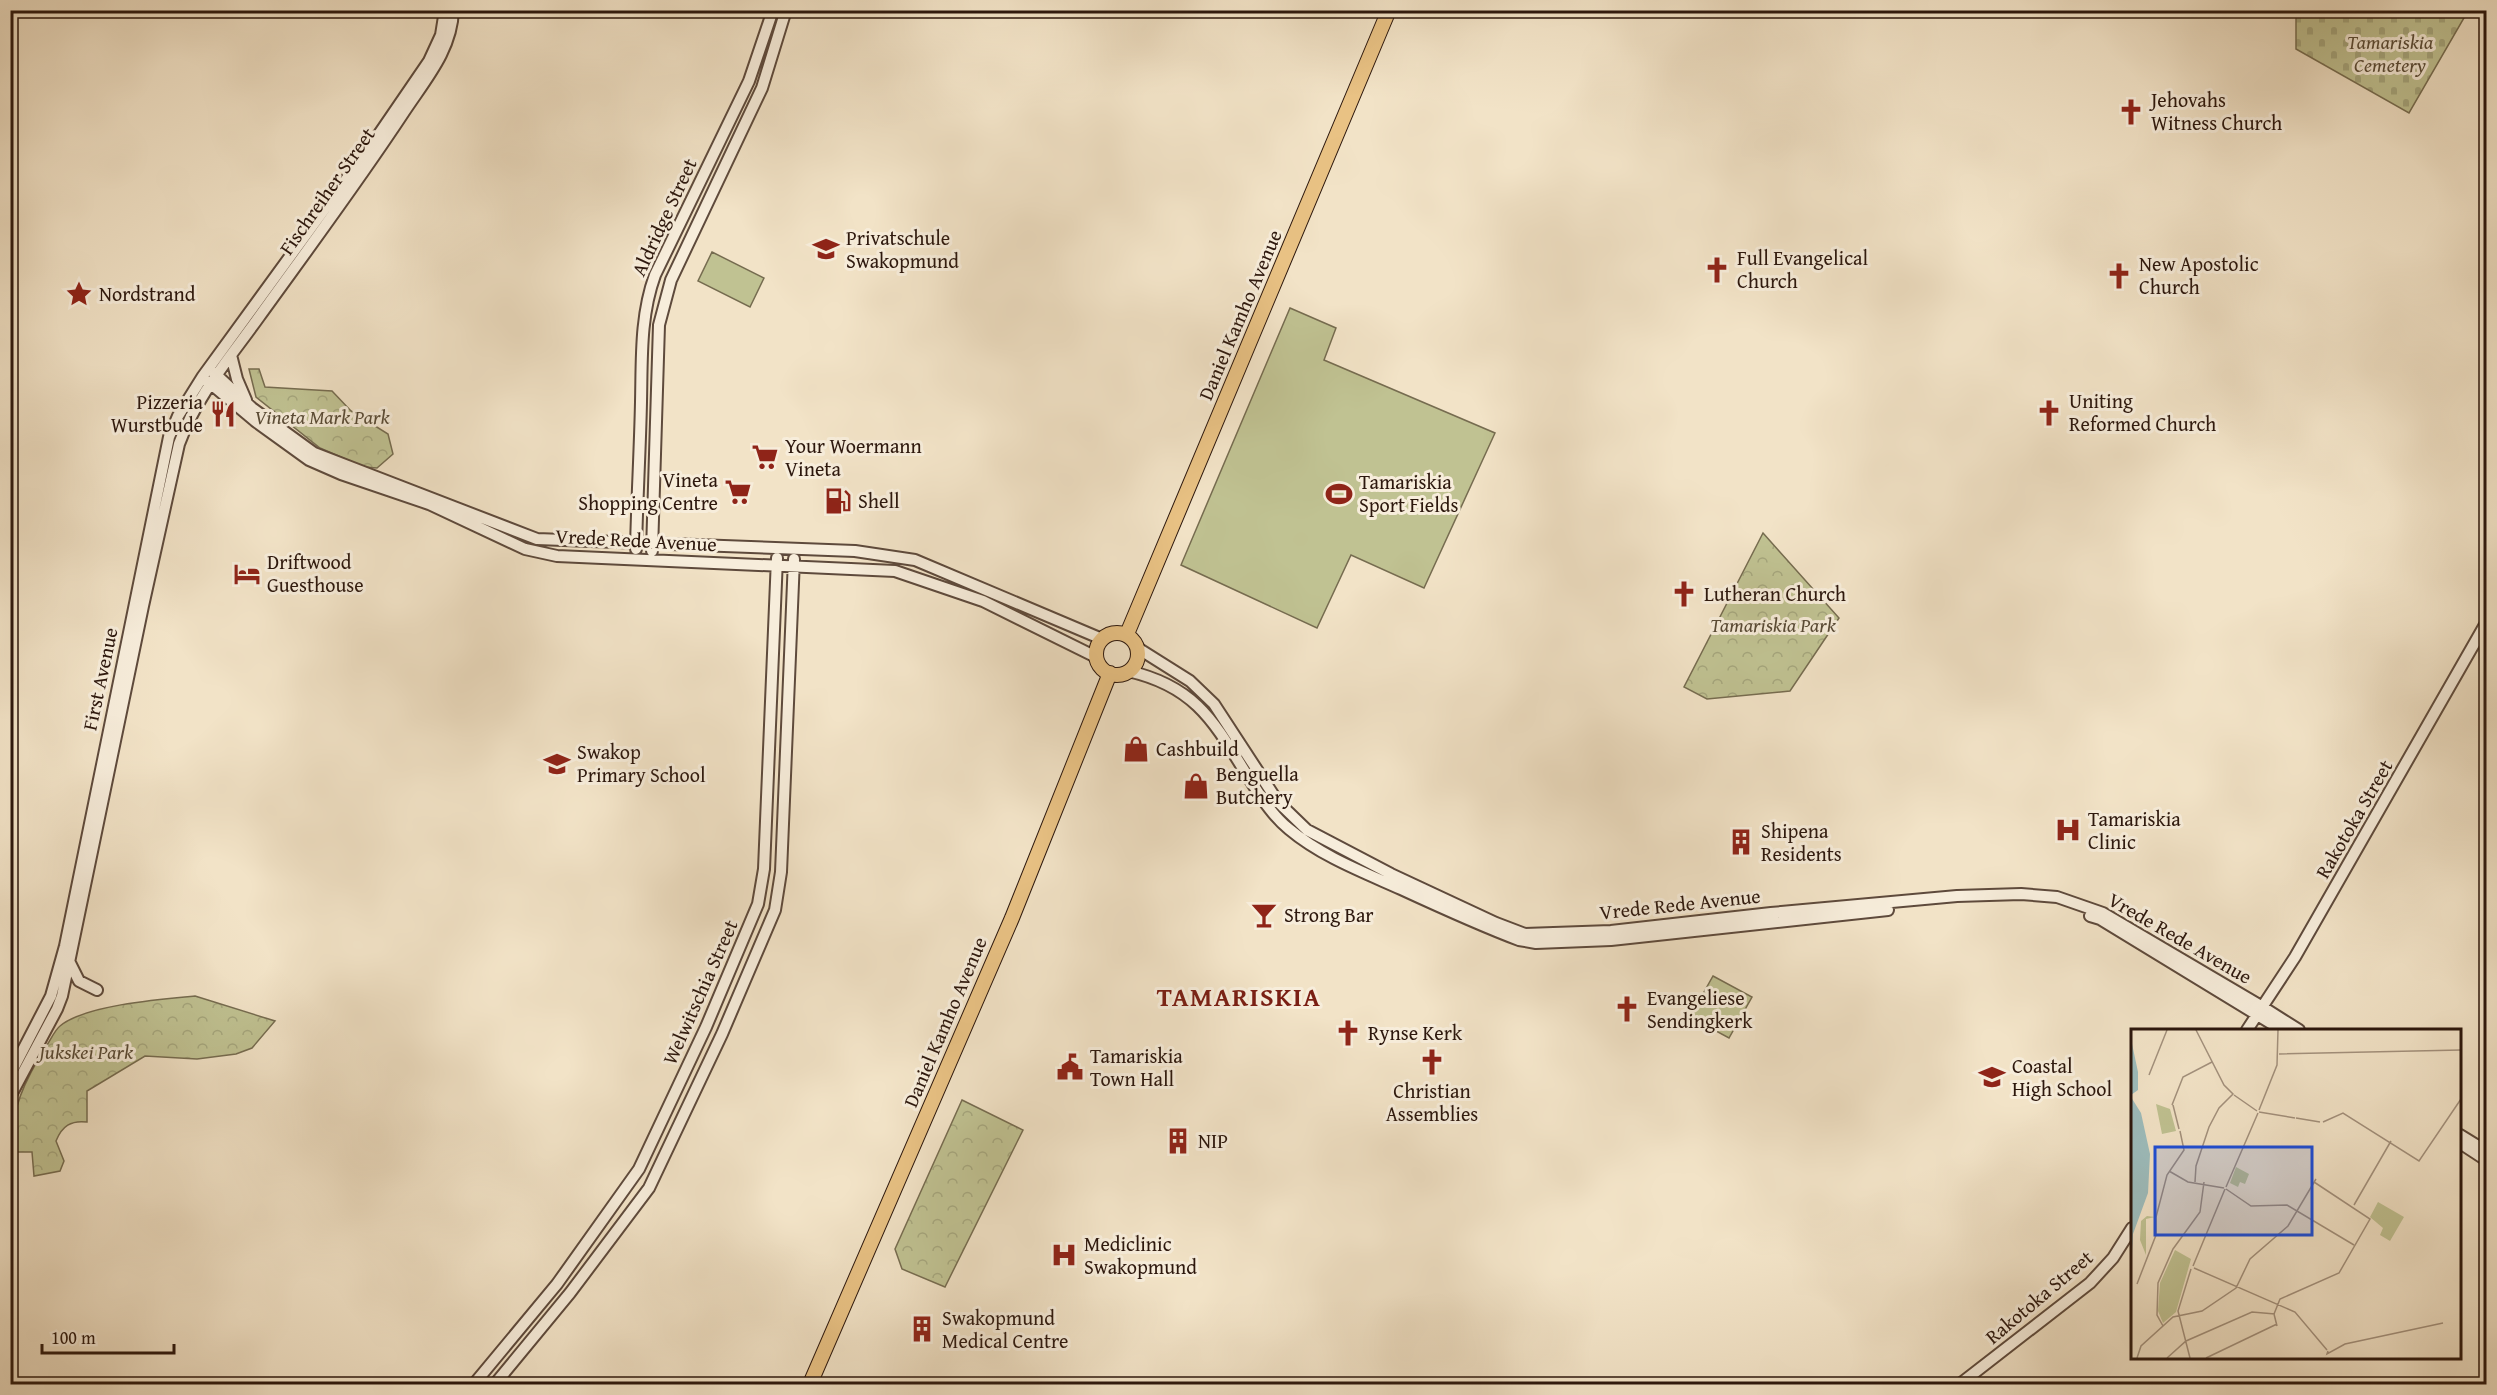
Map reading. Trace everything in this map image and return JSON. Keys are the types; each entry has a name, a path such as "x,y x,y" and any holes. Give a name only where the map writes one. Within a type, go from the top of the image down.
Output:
{"main road":[{"name":"Daniel Kamho Avenue","path":"1127,634 1389,10"},
{"path":"1109,634 1127,634 1136,647 1136,660 1128,671 1116,674 1101,667 1096,651 1102,639 1109,634"},
{"name":"Daniel Kamho Avenue","path":"810,1384 1012,918 1110,673"}],"street":[{"name":"Fischreiher Street","path":"209,375 429,61 441,35 445,10"},
{"name":"Fischreiher Street","path":"209,375 231,355 384,142 442,54 453,23 453,10"},
{"name":"Aldridge Street","path":"636,559 642,346 648,293 749,81 773,10"},
{"name":"Aldridge Street","path":"651,560 658,343 663,301 771,64 786,10"},
{"path":"727,128 740,134"},
{"path":"231,355 240,388 252,408"},
{"name":"Vrede Rede Avenue","path":"209,375 314,453 537,539 557,542 855,552 915,560 1102,639"},
{"name":"Vrede Rede Avenue","path":"209,375 255,421 309,460 341,474 429,504 506,542 540,554 857,567 895,571 983,601 1096,657"},
{"name":"First Avenue","path":"56,996 70,963 143,606 177,454 187,423 209,375"},
{"name":"First Avenue","path":"56,996 164,457 178,416 209,375"},
{"path":"506,542 511,530"},
{"name":"Welwitschia Street","path":"474,1384 557,1284 634,1179 706,1026 758,904 764,869 777,550"},
{"name":"Welwitschia Street","path":"495,1384 570,1293 649,1188 722,1034 775,910 781,872 794,550"},
{"name":"Rakotoka Street","path":"2248,1029 2307,937 2487,623"},
{"name":"Vrede Rede Avenue","path":"1136,647 1190,681 1214,704 1273,795 1307,830 1391,874 1525,934 1611,931 1771,913 1957,896 2020,894 2057,897 2103,913 2259,1010 2281,1029"},
{"name":"Vrede Rede Avenue","path":"1128,671 1170,684 1196,703 1215,724 1265,804 1276,817 1303,840 1355,869 1519,940 1536,943 1611,940 1958,903 2021,901 2057,904 2100,919 2259,1010 2297,1029"},
{"path":"70,963 79,981 97,990"},
{"path":"10,1075 56,996"},
{"path":"10,1097 57,1009 56,996"},
{"path":"2461,1136 2487,1151"},
{"path":"2461,1144 2487,1160"},
{"name":"Rakotoka Street","path":"1960,1384 2090,1282 2113,1258 2131,1231"}],"green space":[{"name":"Tamariskia Cemetery","path":"2296,10 2468,11 2409,113 2296,49"},
{"path":"712,252 764,278 750,307 698,281"},
{"name":"Tamariskia Sport Fields","path":"1290,308 1336,328 1324,360 1495,433 1424,588 1351,555 1317,628 1181,565"},
{"name":"Vineta Mark Park","path":"249,369 259,369 265,387 332,391 351,411 388,434 393,454 377,468 364,467 320,448 256,397"},
{"name":"Tamariskia Park","path":"1763,533 1839,618 1790,691 1707,699 1684,687"},
{"path":"1713,976 1752,997 1729,1038 1690,1017"},
{"name":"Jukskei Park","path":"195,996 275,1021 252,1048 236,1054 197,1059 145,1056 87,1091 87,1122 68,1125 61,1131 56,1141 64,1161 60,1171 34,1176 32,1152 11,1152 13,1123 26,1083 58,1028 72,1019 105,1008"},
{"path":"962,1100 1023,1130 945,1287 902,1269 895,1249"}],"place":[{"name":"Jehovahs Witness Church","path":"2131,112"},
{"name":"Privatschule Swakopmund","path":"826,249"},
{"name":"Full Evangelical Church","path":"1717,270"},
{"name":"New Apostolic Church","path":"2119,276"},
{"name":"Nordstrand","path":"79,294"},
{"name":"Uniting Reformed Church","path":"2049,413"},
{"name":"Pizzeria Wurstbude","path":"223,414"},
{"name":"Your Woermann Vineta","path":"765,457"},
{"name":"Vineta Shopping Centre","path":"738,492"},
{"name":"Tamariskia Sport Fields","path":"1339,494"},
{"name":"Shell","path":"838,501"},
{"name":"Driftwood Guesthouse","path":"247,574"},
{"name":"Lutheran Church","path":"1684,594"},
{"name":"Cashbuild","path":"1136,749"},
{"name":"Swakop Primary School","path":"557,764"},
{"name":"Benguella Butchery","path":"1196,786"},
{"name":"Tamariskia Clinic","path":"2068,830"},
{"name":"Shipena Residents","path":"1741,842"},
{"name":"Strong Bar","path":"1264,915"},
{"name":"Evangeliese Sendingkerk","path":"1627,1009"},
{"name":"Rynse Kerk","path":"1348,1033"},
{"name":"Christian Assemblies","path":"1432,1062"},
{"name":"Tamariskia Town Hall","path":"1070,1067"},
{"name":"Coastal High School","path":"1992,1077"},
{"name":"NIP","path":"1178,1141"},
{"name":"Mediclinic Swakopmund","path":"1064,1255"},
{"name":"Swakopmund Medical Centre","path":"922,1329"}],"district":[{"name":"TAMARISKIA","path":"1239,997"}]}
